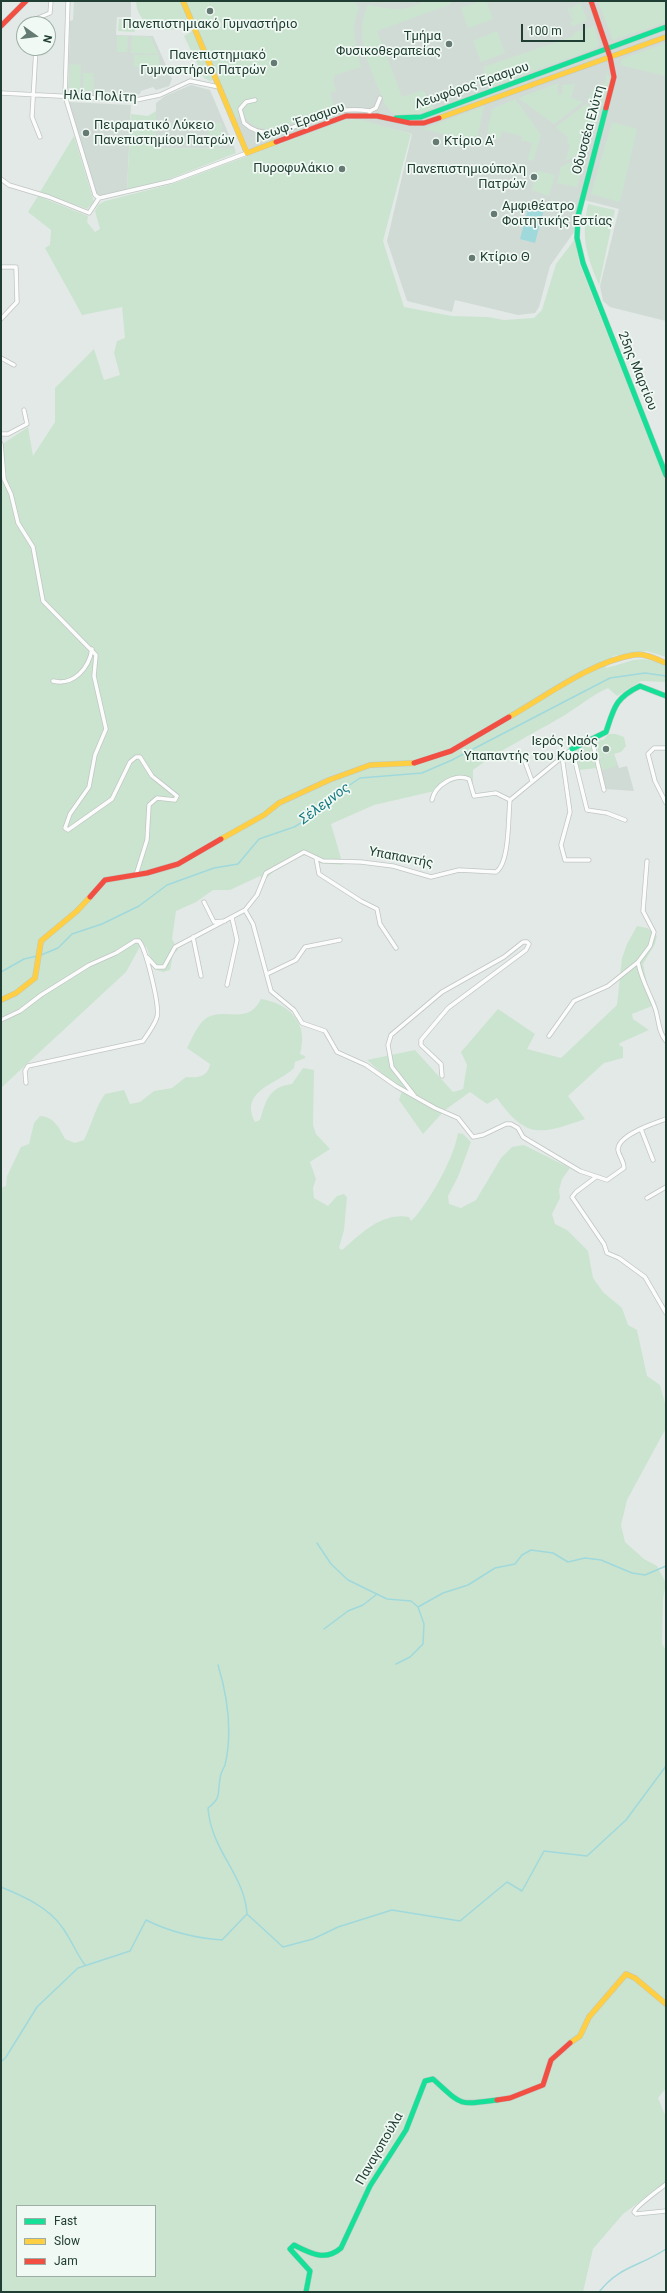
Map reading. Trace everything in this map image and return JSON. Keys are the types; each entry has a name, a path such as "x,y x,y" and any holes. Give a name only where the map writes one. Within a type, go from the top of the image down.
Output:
{"street":[{"path":"1,26 26,1"},
{"path":"43,16 50,13 51,1"},
{"path":"68,1 65,96 95,195 99,198"},
{"path":"1,179 9,185 49,197 89,213 99,198 172,181 247,153 183,1"},
{"name":"Οδυσσέα Ελύτη","path":"591,1 608,49 614,74 612,88 582,196 577,221 579,249 605,321"},
{"name":"Λεωφόρος Έρασμου","path":"384,117 421,118 666,28"},
{"name":"Λεωφόρος Έρασμου","path":"384,117 410,123 424,124 666,37"},
{"path":"36,56 32,119 40,137"},
{"name":"Ηλία Πολίτη","path":"1,93 136,100 160,95 190,81 220,87"},
{"path":"255,100 241,105 240,109 244,123 255,131 265,133 276,132 343,110 370,113 376,108 380,98"},
{"name":"Λεωφ. Έρασμου","path":"247,153 346,116 370,113 384,117"},
{"path":"1,267 16,267 17,302 1,319"},
{"name":"25ης Μαρτίου","path":"605,321 666,475"},
{"path":"1,358 14,364"},
{"path":"1,434 8,434 27,424 24,410"},
{"path":"1,444 4,479 11,494 18,523 33,547 43,601 92,649 96,657 94,676 106,729 95,754 89,788 70,814 65,828 68,830 112,799 130,762 136,757 140,757 152,776 175,793 177,798 174,800 157,798 148,805 147,840 136,875"},
{"path":"53,681 65,680 81,673 90,661 92,649"},
{"path":"1,1000 16,993 35,978 41,941 77,911 105,880 162,870 188,860 225,836 264,815 279,803 329,780 370,765 419,764 451,751 594,668 634,655 650,656 666,663"},
{"path":"432,800 434,793 445,782 463,778 469,779 474,796 496,793 510,800 562,756 572,749 606,732 615,704 632,690 640,686 666,696"},
{"path":"592,740 604,790"},
{"path":"666,748 654,748 648,754 655,781 666,803"},
{"path":"572,749 587,810 607,812 625,820"},
{"path":"562,756 570,812 560,845 565,860 589,860"},
{"path":"524,759 532,781"},
{"name":"Υπαπαντής","path":"147,957 154,966 163,968 173,949 193,937 228,921 245,910 253,901 263,877 269,870 304,852 308,852 323,861 361,862 393,866 431,877 463,870 494,873 501,868 507,842 510,800"},
{"path":"316,858 319,874 360,901 377,909 380,924 396,948"},
{"path":"549,1036 574,1001 608,986 638,962 650,946 654,932 644,911 647,861"},
{"path":"204,902 214,922 228,921"},
{"path":"245,910 253,924 267,974 269,987 273,994 294,1010 302,1023 325,1031 332,1046 337,1052 366,1065 396,1086 440,1111 458,1118 474,1137 483,1135 502,1125 511,1124 518,1128 524,1137 582,1173 610,1180 623,1170 624,1165 619,1152 619,1146 628,1136 641,1128 666,1119"},
{"path":"227,985 236,940 232,918"},
{"path":"193,937 201,976"},
{"path":"267,974 296,960 305,947 340,940"},
{"path":"1,1020 20,1011 40,995 89,965 135,941 140,942 147,957 158,1014 143,1041 28,1066 25,1069 26,1083"},
{"path":"415,1096 392,1068 388,1045 391,1034 442,992 504,957 523,942 529,943 526,950 445,1010 421,1040 421,1045 441,1064 442,1076"},
{"path":"638,962 643,982 655,1008 662,1036 666,1041"},
{"path":"641,1128 653,1160"},
{"path":"596,1177 576,1192 572,1198 604,1244 607,1252 619,1258 645,1277 666,1312"},
{"path":"647,1198 666,1187"},
{"name":"Παναγοπούλα","path":"306,2292 310,2271 290,2249 291,2247 294,2245 311,2253 327,2257 335,2254 341,2248 370,2186 406,2130 425,2081 433,2079 459,2102 466,2104 510,2098 543,2085 551,2060 564,2046 580,2036 589,2017 626,1974 633,1976 651,1993 666,2004"},
{"path":"666,2184 634,2210 636,2214 666,2211"}],"shaded area":[{"path":"74,1 131,1 131,17 117,17 116,35 153,36 172,79 169,86 156,90 153,87 141,91 140,94 122,97 68,93 70,21 73,20"},
{"name":"Πανεπιστημιούπολη Πατρών","path":"185,1 666,1 666,321 610,307 603,301 600,286 619,209 580,199 574,232 550,266 539,307 535,313 518,315 455,300 452,312 407,301 387,241 412,134 352,119 251,154"},
{"path":"191,85 210,90 235,149 156,148 156,103 165,96"},
{"path":"69,102 131,105 127,190 101,196 96,194"},
{"path":"614,754 619,768 627,766 634,791 605,789 599,758"}],"green space":[{"path":"136,1 180,1 190,23 173,29 164,30 156,28 148,24 142,18 138,11"},
{"name":"Πανεπιστημιακό Γυμναστήριο Πατρών","path":"185,1 354,1 359,8 356,15 354,30 361,67 335,75 333,81 336,91 330,93 324,77 335,107 308,118 276,128 267,129 257,127 242,115 235,118"},
{"path":"424,1 450,1 451,4 377,31 402,97 423,90 434,108 413,115 400,116 389,109 384,102 369,66 363,42 362,29 364,17 368,5 390,9 403,9 417,5"},
{"path":"481,1 486,1 493,19 468,28 461,8"},
{"path":"598,1 666,1 666,22 613,40"},
{"path":"580,3 587,19 584,22 572,26 570,22 573,21 567,8 569,7 575,21 571,8"},
{"path":"119,19 136,19 139,24 134,32 118,31"},
{"path":"594,26 599,43 598,47 493,86 489,84 483,67 572,37 574,33"},
{"path":"192,31 194,32 213,80 210,81 204,78 184,36"},
{"path":"497,31 505,53 481,62 473,41"},
{"path":"117,36 128,36 127,52 117,52"},
{"path":"132,36 151,37 158,54 131,53"},
{"path":"666,43 666,76 620,65 622,59"},
{"path":"134,55 159,55 159,67 134,67"},
{"path":"70,64 81,65 80,91 69,91"},
{"path":"606,72 610,78 602,106 589,98 594,88 606,83"},
{"path":"83,73 93,73 94,90 83,91"},
{"path":"559,83 557,89 559,95 562,94 562,85 575,84 571,98 583,102 554,124 518,98"},
{"path":"515,99 541,135 533,161 528,160 532,143 521,140 522,136 502,131 499,139 487,136 492,109"},
{"path":"586,104 600,111 588,148 566,161 570,145 567,143 568,138 556,127"},
{"path":"484,106 476,142 423,129"},
{"path":"156,111 156,148 235,149 236,153 172,178 127,190 131,114 148,116"},
{"path":"358,119 411,134 383,241 404,307 452,316 488,317 504,320 534,318 542,310 556,264 575,239 579,262 666,482 666,657 647,651 613,656 605,668 635,660 648,660 666,666 666,682 641,681 617,696 608,688 601,691 565,715 515,743 473,770 473,783 464,780 455,780 439,790 374,805 331,824 343,865 319,863 309,854 278,868 265,881 260,876 230,890 213,890 196,902 176,911 172,939 178,950 173,954 170,970 163,972 154,969 147,948 142,943 126,972 1,1088 1,445 28,427 33,456 55,422 55,388 94,349 104,380 120,375 114,353 117,341 125,338 122,307 82,315 45,248 50,245 51,230 28,212 38,196 88,216 87,222 95,232 100,229 95,211 98,205 105,201 172,184 345,120"},
{"path":"612,122 637,129 620,202 591,194"},
{"path":"209,123 222,123 221,147 208,146"},
{"path":"74,136 94,202 87,209 40,192"},
{"path":"586,154 577,187 557,183 561,167"},
{"path":"537,171 555,175 549,196 532,190"},
{"path":"588,204 615,210 599,285 586,246 585,227"},
{"path":"609,734 616,734 624,737 626,746 621,752 599,758 596,741 603,740"},
{"path":"584,746 592,748 597,768 579,770 575,749"},
{"path":"614,755 617,766 602,770 599,759"},
{"path":"637,926 647,928 657,936 655,944 643,964 648,988 657,1004 632,1014 633,1019 649,1030 620,1043 619,1045 623,1047 623,1058 604,1063 568,1096 585,1119 556,1128 535,1130 526,1127 517,1121 497,1098 487,1104 470,1092 445,1110 423,1134 399,1100 402,1091 367,1060 415,1050 453,1092 463,1089 467,1065 461,1052 498,1009 535,1034 527,1049 561,1058 617,1005 622,958 627,944"},
{"path":"261,999 281,1005 295,1017 299,1024 302,1033 300,1054 305,1056 305,1058 295,1062 294,1068 287,1074 262,1089 252,1102 251,1111 255,1122 260,1120 264,1106 273,1091 292,1084 303,1068 314,1070 313,1125 316,1134 330,1149 310,1162 316,1179 313,1188 314,1198 328,1206 337,1196 344,1194 347,1197 344,1230 339,1248 342,1250 364,1231 389,1218 399,1216 409,1217 411,1221 428,1199 447,1166 456,1143 458,1133 463,1134 471,1142 458,1177 448,1196 449,1204 461,1208 476,1200 501,1158 512,1147 524,1145 570,1168 562,1179 559,1190 560,1198 552,1214 555,1224 567,1230 588,1251 593,1278 603,1292 622,1308 628,1325 637,1330 647,1376 660,1385 666,1407 666,1428 627,1500 621,1525 625,1542 644,1559 657,1566 666,1583 663,1599 662,1644 666,1650 666,2088 658,2098 666,2117 666,2183 623,2214 593,2249 583,2292 1,2292 1,1188 6,1186 7,1176 21,1147 29,1144 34,1123 40,1116 49,1118 56,1123 65,1139 75,1143 84,1140 105,1094 124,1090 130,1104 140,1102 154,1091 172,1088 186,1077 202,1076 207,1072 210,1064 187,1048 204,1019 216,1015 244,1014 250,1012 256,1007"}],"water":[{"path":"529,205 544,209 535,243 520,239"}],"waterway":[{"name":"Σέλεμνος","path":"41,955 58,948 72,934 102,924 139,906 167,885 214,868 238,864 259,839 294,827 313,816 332,797 360,778 422,773 452,760 610,678 645,673 666,676"},
{"name":"Σέλεμνος","path":"1,972 24,959 37,956"},
{"path":"317,1543 331,1564 348,1580 387,1599 411,1601 418,1607 424,1624 423,1644 410,1657 396,1664"},
{"path":"418,1607 443,1593 468,1585 495,1568 515,1564 522,1555 531,1550 553,1553 568,1562 585,1558 601,1560 632,1573 645,1575 666,1566"},
{"path":"324,1629 348,1611 363,1605 377,1594"},
{"path":"218,1665 227,1702 229,1740 225,1765 220,1777 218,1795 215,1801 208,1808 210,1823 215,1837 240,1887 245,1900 247,1914"},
{"path":"1,2062 6,2057 37,2007 78,1968 130,1951 146,1920 183,1934 222,1940 247,1914 283,1947 313,1939 338,1927 392,1910 460,1921 507,1882 522,1891 544,1851 587,1856 626,1820 666,1766"},
{"path":"1,1887 26,1898 50,1914 65,1932 85,1965"},
{"path":"599,2292 607,2283 622,2271 657,2255 666,2249"}],"traffic: fast":[{"path":"396,118 421,117 666,27"},
{"path":"606,108 578,216 577,238 583,263 666,475"},
{"path":"572,749 606,732 617,704 632,690 640,686 666,696"},
{"path":"306,2292 310,2271 290,2249 294,2245 318,2255 329,2255 341,2248 370,2186 406,2130 425,2081 433,2079 461,2102 474,2103 497,2100"}],"traffic: slow":[{"path":"183,1 247,153 276,142"},
{"path":"439,118 666,37"},
{"path":"509,717 585,672 617,659 633,655 642,655 666,663"},
{"path":"221,839 264,815 279,803 329,780 370,765 414,763"},
{"path":"1,1000 16,993 35,978 41,941 77,911 90,897"},
{"path":"570,2043 580,2036 589,2017 626,1974 635,1978 666,2004"}],"traffic: jam":[{"path":"1,26 26,1"},
{"path":"591,1 610,57 614,77 606,108"},
{"path":"276,142 346,116 377,116 410,123 424,123 439,118"},
{"path":"414,763 451,751 509,717"},
{"path":"90,897 105,880 147,873 178,864 221,839"},
{"path":"497,2100 510,2098 543,2085 551,2060 570,2043"}],"place":[{"name":"Πανεπιστημιακό Γυμναστήριο","path":"210,11"},
{"name":"Τμήμα Φυσικοθεραπείας","path":"449,44"},
{"name":"Πανεπιστημιακό Γυμναστήριο Πατρών","path":"274,63"},
{"name":"Πειραματικό Λύκειο Πανεπιστημίου Πατρών","path":"86,133"},
{"name":"Κτίριο Α'","path":"436,142"},
{"name":"Πυροφυλάκιο","path":"342,169"},
{"name":"Πανεπιστημιούπολη Πατρών","path":"534,177"},
{"name":"Αμφιθέατρο Φοιτητικής Εστίας","path":"494,214"},
{"name":"Κτίριο Θ","path":"472,258"},
{"name":"Ιερός Ναός Υπαπαντής του Κυρίου","path":"606,749"}]}
